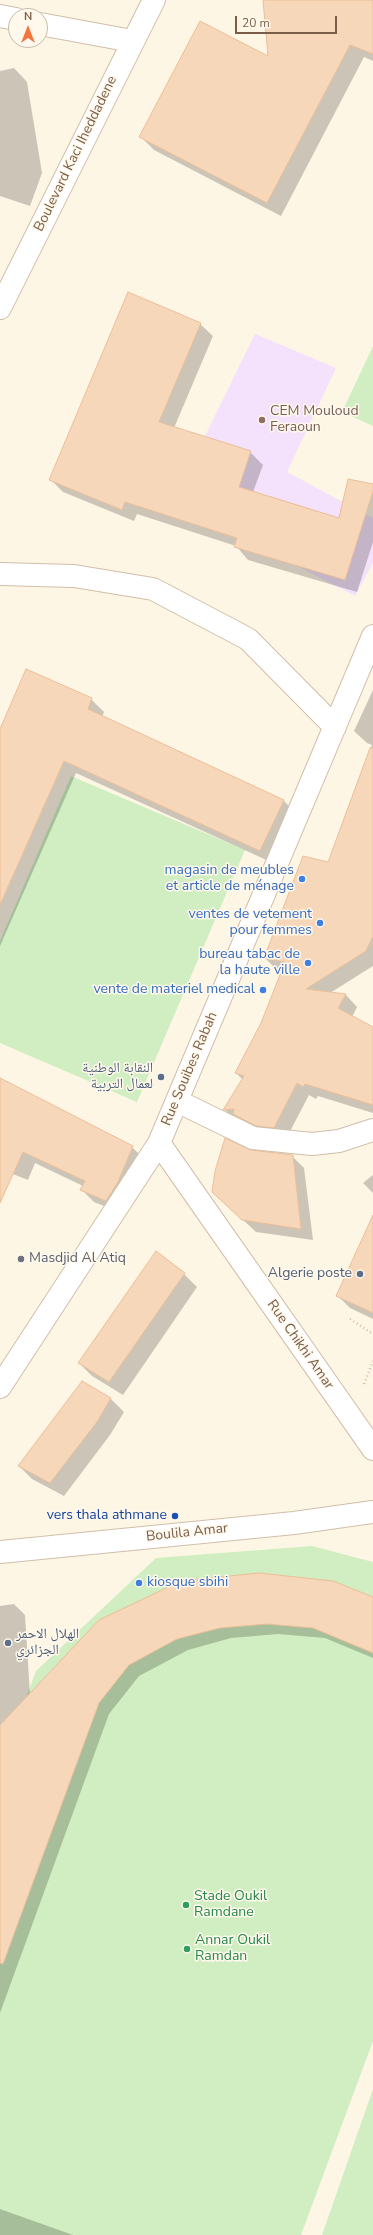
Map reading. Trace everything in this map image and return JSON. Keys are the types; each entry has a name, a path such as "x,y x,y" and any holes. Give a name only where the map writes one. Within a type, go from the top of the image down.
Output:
{"street":[{"name":"Boulevard Kaci Iheddadene","path":"0,308 132,41 154,0"},
{"path":"48,25 132,41"},
{"path":"0,574 74,576 153,589 248,639 335,727"},
{"name":"Rue Souibes Rabah","path":"0,1387 159,1143 373,636"},
{"path":"177,1101 253,1138 312,1144 339,1141 373,1130"},
{"name":"Rue Chikhi Amar","path":"159,1143 373,1449"},
{"name":"Boulila Amar","path":"0,1552 294,1523 373,1512"}],"path":[{"path":"350,1319 373,1334"},
{"path":"370,1373 373,1361"}],"shaded area":[{"name":"CEM Mouloud Feraoun","path":"255,334 336,368 287,472 373,518 373,563 355,596 173,501"}],"green space":[{"path":"373,346 373,426 342,412"},
{"path":"71,776 245,850 137,1102 0,1043 0,941"},
{"name":"Annar Oukil Ramdan","path":"312,1546 373,1562 373,2041 301,2235 0,2235 0,1768 36,1671 156,1558"},
{"path":"373,2089 373,2235 322,2235"}],"building":[{"path":"263,0 373,0 373,54 350,45 267,203 139,137 200,21 268,56"},
{"path":"128,292 201,323 159,422 251,451 239,487 339,518 348,479 373,484 373,491 345,580 234,547 237,538 125,502 122,510 49,480"},
{"path":"26,669 92,698 88,709 284,800 260,851 64,761 0,905 0,729"},
{"path":"370,748 373,748 373,936 366,951 306,989 346,994 338,1008 373,1027 373,1105 305,1084 303,1087 297,1083 274,1128 256,1126 233,1114 234,1109 223,1110 244,1076 235,1073 261,1023 285,962 264,958 303,856 328,862"},
{"path":"0,1078 133,1146 118,1182 106,1201 80,1190 85,1181 23,1152 0,1203"},
{"path":"225,1138 251,1150 293,1155 301,1229 242,1220 212,1192 215,1171"},
{"name":"Algerie poste","path":"373,1215 373,1313 336,1296"},
{"path":"156,1251 185,1273 109,1382 78,1363"},
{"path":"82,1381 111,1398 97,1422 50,1483 18,1466"},
{"path":"259,1573 333,1581 373,1597 373,1653 313,1628 267,1624 220,1628 177,1639 129,1665 99,1703 3,1964 0,1963 0,1725 99,1620 181,1581"}],"place":[{"name":"CEM Mouloud Feraoun","path":"262,420"},
{"name":"magasin de meubles et article de ménage","path":"302,879"},
{"name":"ventes de vetement pour femmes","path":"320,923"},
{"name":"bureau tabac de la haute ville","path":"308,963"},
{"name":"vente de materiel medical","path":"263,990"},
{"name":"النقابة الوطنية لعمال التربية","path":"161,1077"},
{"name":"Masdjid Al Atiq","path":"21,1259"},
{"name":"Algerie poste","path":"360,1274"},
{"name":"vers thala athmane","path":"175,1516"},
{"name":"kiosque sbihi","path":"139,1583"},
{"name":"الهلال الاحمر الجزائري","path":"8,1643"},
{"name":"Stade Oukil Ramdane","path":"186,1905"},
{"name":"Annar Oukil Ramdan","path":"187,1949"}]}
